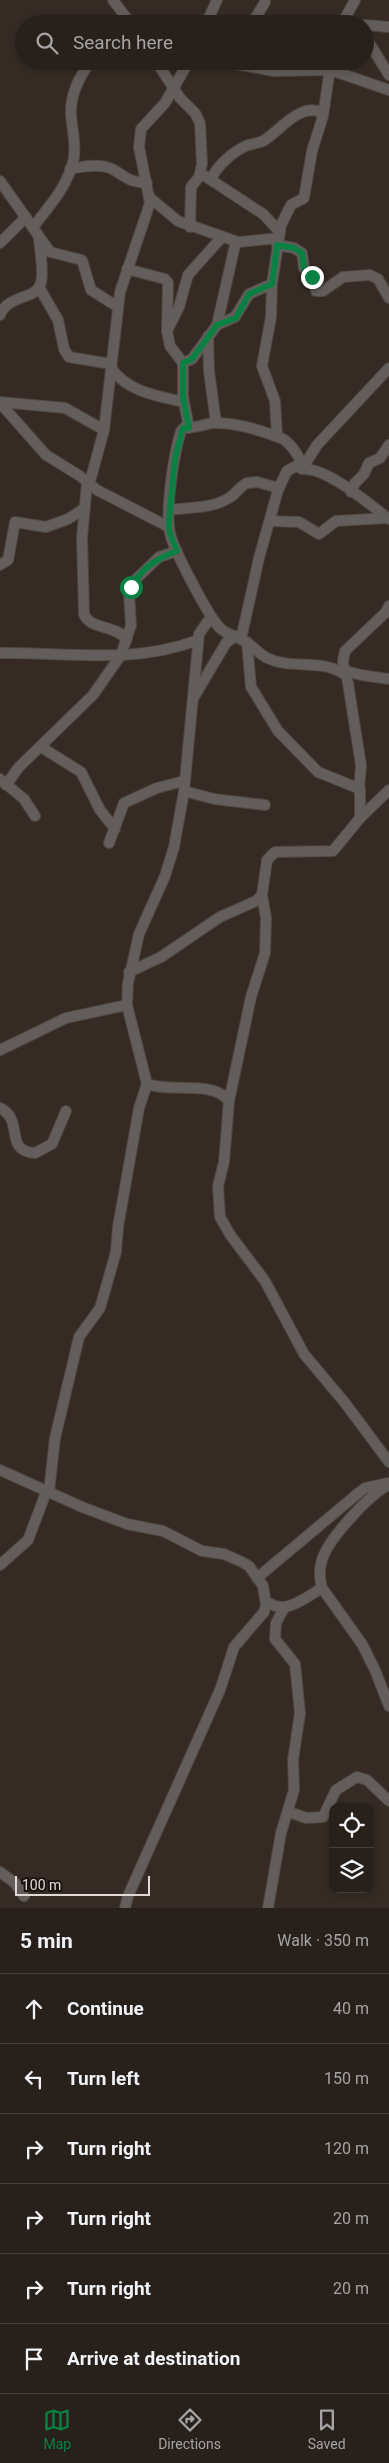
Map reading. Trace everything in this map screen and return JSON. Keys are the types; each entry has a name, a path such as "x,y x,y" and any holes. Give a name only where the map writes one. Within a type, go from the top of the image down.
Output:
{"street":[{"path":"113,0 123,15"},
{"path":"210,15 217,0"},
{"path":"347,15 355,0"},
{"path":"257,15 265,2"},
{"path":"374,26 389,27"},
{"path":"374,51 389,75"},
{"path":"0,316 7,304 32,294 39,287 42,269 36,231 70,169 74,149 71,114 72,99 75,87 85,70"},
{"path":"162,70 173,87 199,118 203,149 201,172 191,187 190,226"},
{"path":"127,639 111,628 90,622 84,614 82,538 88,484 104,430 118,307 127,270 147,215 149,197 139,147 141,129 165,103 183,70"},
{"path":"269,70 285,70"},
{"path":"277,436 276,401 262,366 271,317 272,284 278,238 291,205 304,198 312,151 323,116 330,70"},
{"path":"341,70 389,90"},
{"path":"211,179 218,166 236,152 264,140 296,116 313,110 320,112 323,116"},
{"path":"70,169 88,166 106,167 128,181 147,183"},
{"path":"201,172 237,199 263,214 278,238 302,253 304,268 312,277 315,289 319,292 343,277 370,275 378,279 389,298"},
{"path":"0,181 50,252 82,260 91,290 118,307"},
{"path":"149,197 172,218 222,237 238,242 278,238"},
{"path":"0,243 26,217"},
{"path":"167,331 179,307 188,274 222,237"},
{"path":"183,363 192,359 217,325 235,245 238,242"},
{"path":"127,270 167,281 169,288 167,331 170,346 183,363 184,402 189,428"},
{"path":"217,325 233,320 252,291 272,284"},
{"path":"39,287 58,320 64,349 69,357 111,366 118,377 129,386 184,402"},
{"path":"208,336 209,371 216,423"},
{"path":"359,789 318,772 278,731 251,687 241,639 259,558 279,488 287,471 302,466 317,445 347,411 368,393 388,370"},
{"path":"0,403 65,408 104,430"},
{"path":"0,403 38,449 88,484 169,527"},
{"path":"388,519 351,492 302,466 288,442 277,436 249,428 216,423 183,428 179,436 169,527 177,551 214,622 224,632 241,639 257,652 274,660 333,666 345,672 361,676 389,679"},
{"path":"351,492 369,463 380,458 389,446"},
{"path":"170,510 210,506 234,495 247,482 257,482 279,488"},
{"path":"0,565 8,560 15,522 46,527 68,519 85,508"},
{"path":"271,521 299,522 319,534 336,521 388,519"},
{"path":"35,816 24,799 3,782 93,695 121,656 131,618 129,594 135,580 159,557 177,551"},
{"path":"360,818 361,792 359,789 361,765 343,661 345,651 386,612 389,606"},
{"path":"0,1565 28,1540 45,1495 49,1492 54,1447 78,1337 100,1308 116,1252 118,1227 139,1108 147,1084 127,1004 129,972 140,934 171,860 184,786 199,634 208,621 214,622"},
{"path":"193,700 226,643 241,639"},
{"path":"0,653 51,653 95,657 121,656 159,652 198,640"},
{"path":"41,747 81,772 96,803 115,829"},
{"path":"109,843 124,803 156,788 184,786 214,799 265,805"},
{"path":"389,790 360,818 336,848 329,852 280,851 272,854 267,860 262,894 266,918 265,953 250,1004 229,1101 224,1162 218,1186 220,1217 231,1236 265,1281 304,1354 346,1403 389,1462"},
{"path":"129,972 161,957 220,917 256,901 262,894"},
{"path":"0,1050 66,1018 127,1004"},
{"path":"147,1084 159,1088 212,1091 223,1094 229,1101"},
{"path":"0,1108 12,1117 18,1146 26,1151 35,1153 48,1147 55,1140 66,1111"},
{"path":"0,1470 36,1488 127,1524 163,1531 202,1551 233,1557 249,1566 263,1586 266,1605 257,1623 238,1641 234,1648 220,1690 170,1798 128,1896 125,1908"},
{"path":"258,1578 356,1494 365,1488 389,1484"},
{"path":"389,1484 368,1499 324,1554 320,1565 322,1588 362,1644 375,1670 389,1706"},
{"path":"266,1605 269,1603 276,1608 284,1608 322,1588"},
{"path":"268,1908 275,1861 294,1790 293,1760 300,1712 295,1664 275,1640 276,1623 284,1608"},
{"path":"289,1812 306,1818 323,1817 336,1790 357,1777 367,1780 389,1801"},
{"path":"0,1872 15,1883 24,1896"}],"route":[{"path":"131,587 140,573 159,557 177,551 169,531 169,521 171,486 178,444 183,428 189,428 183,397 183,363 192,359 217,325 236,318 252,291 268,288 272,284 277,245 294,248 302,253 304,255 305,271 312,277"}]}
